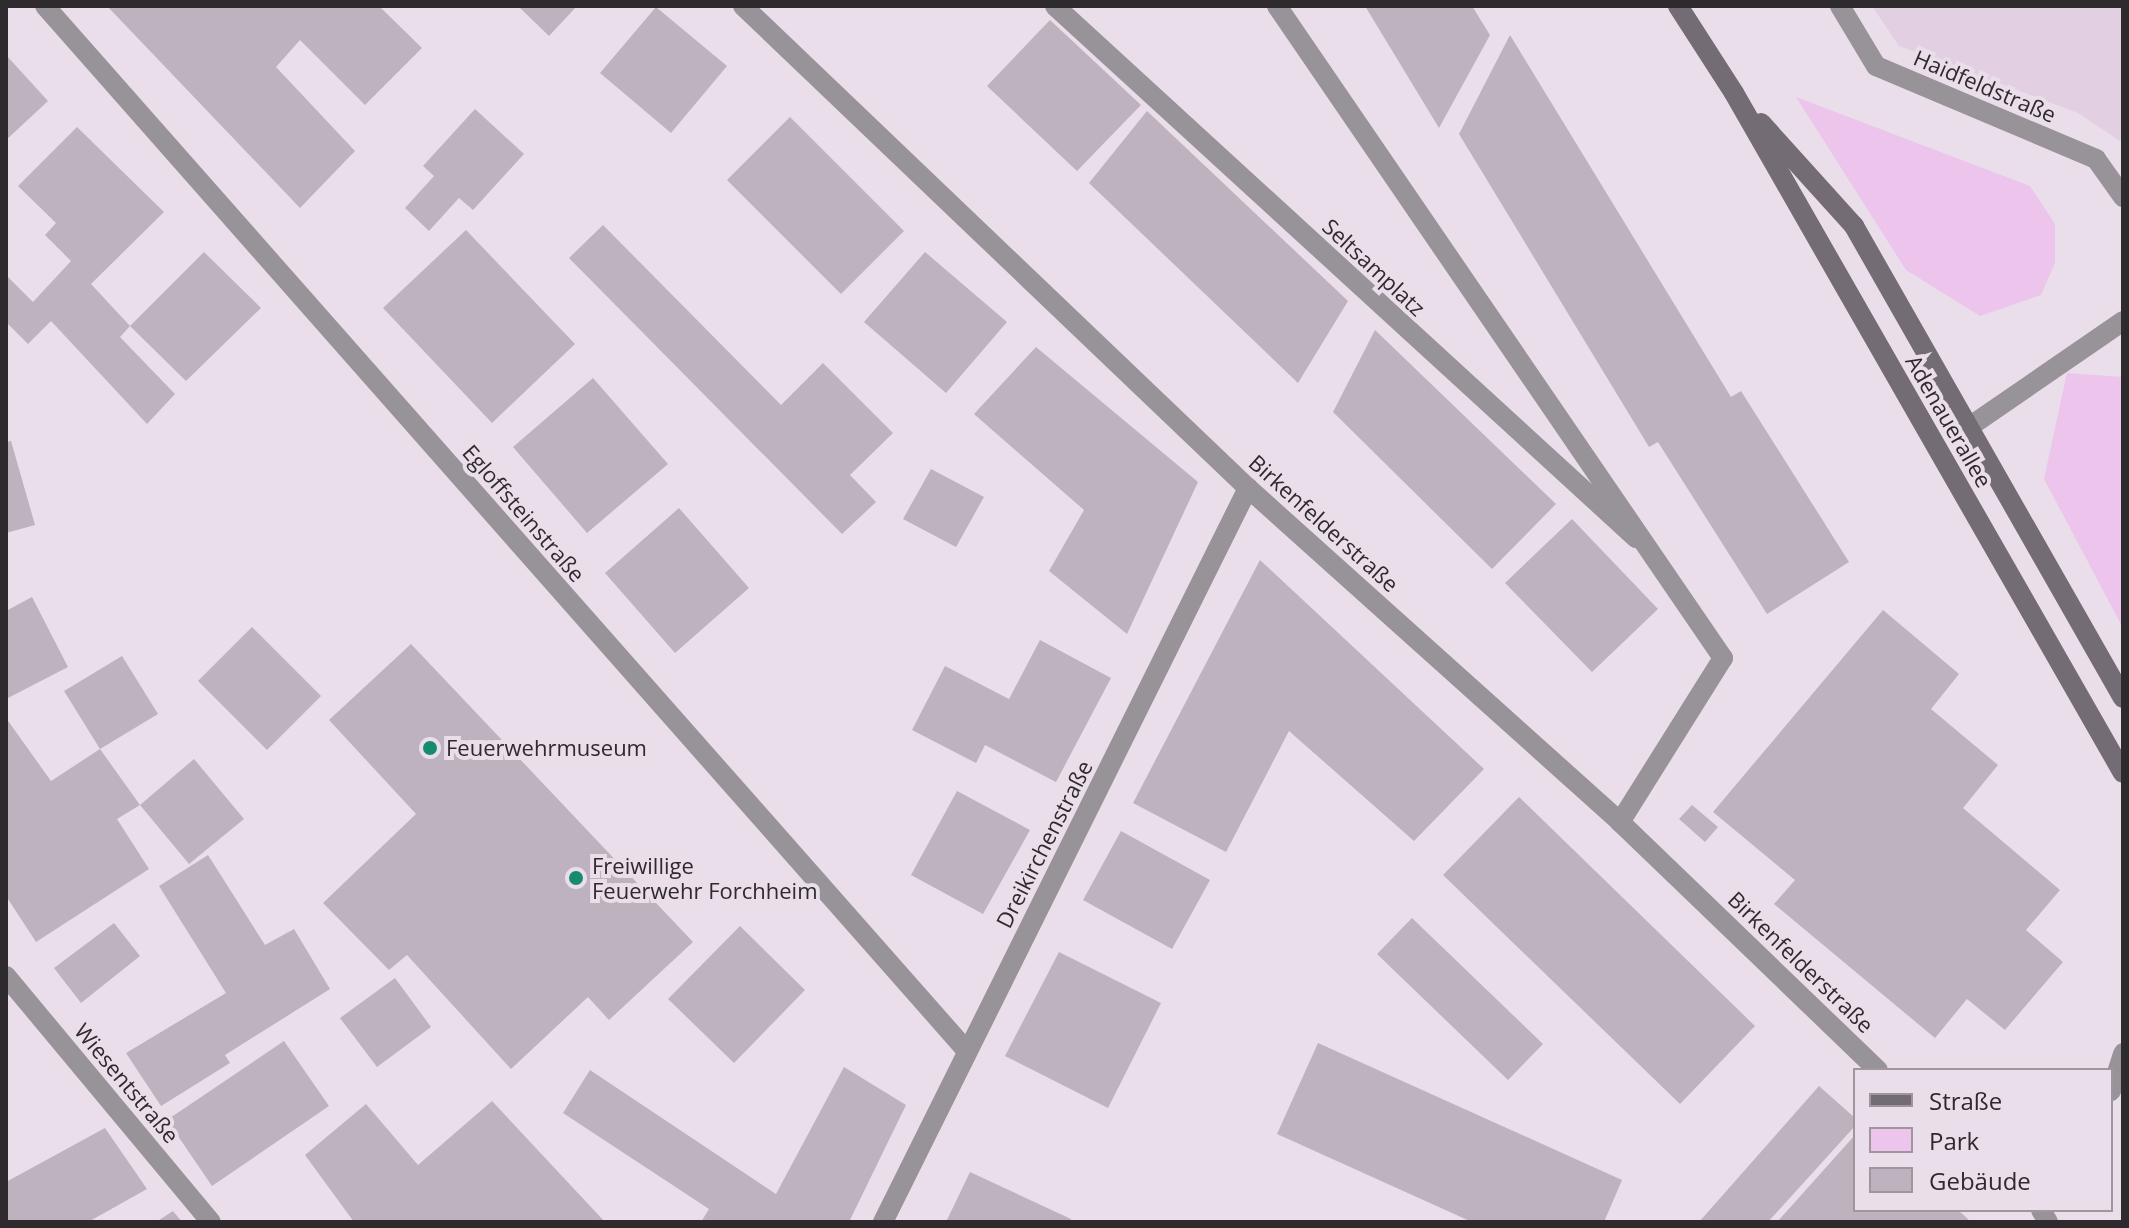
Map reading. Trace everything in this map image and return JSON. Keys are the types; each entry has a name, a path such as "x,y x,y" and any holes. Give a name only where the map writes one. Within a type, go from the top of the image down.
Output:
{"main road":[{"name":"Adenauerallee","path":"1678,6 1734,93 2123,773"},
{"name":"Adenauerallee","path":"1734,93 1854,226 2123,698"}],"street":[{"name":"Egloffsteinstraße","path":"45,6 967,1051"},
{"name":"Birkenfelderstraße","path":"743,6 1248,488 1620,822 1876,1068"},
{"name":"Seltsamplatz","path":"1055,6 1663,562"},
{"name":"Seltsamplatz","path":"1277,6 1663,562 1723,658 1620,822"},
{"name":"Haidfeldstraße","path":"1840,6 1876,66 2096,159 2123,197"},
{"path":"1969,427 2123,321"},
{"name":"Dreikirchenstraße","path":"883,1222 1248,488"},
{"name":"Wiesentstraße","path":"6,976 211,1222"},
{"path":"2113,1085 2123,1053"}],"shaded area":[{"path":"1872,6 2123,6 2123,143 2078,113 1899,46"}],"green space":[{"path":"1796,97 2030,186 2055,224 2055,263 2041,295 1980,316 1906,270"},
{"path":"2067,373 2123,377 2123,628 2044,479"}],"building":[{"path":"107,6 379,6 422,48 365,105 300,40 276,67 355,151 300,208"},
{"path":"518,6 577,6 549,36"},
{"path":"1365,6 1472,6 1490,35 1439,128"},
{"path":"656,7 727,66 671,133 600,73"},
{"path":"1050,20 1141,105 1077,171 987,86"},
{"path":"1510,35 1731,397 1741,391 1849,562 1767,614 1658,442 1649,447 1459,134"},
{"path":"6,55 48,101 6,140"},
{"path":"475,109 524,154 473,210 459,198 429,231 405,208 434,176 423,166"},
{"path":"1147,111 1348,301 1298,383 1089,183"},
{"path":"790,117 904,231 841,294 727,180"},
{"path":"77,127 164,212 91,284 130,326 120,337 175,394 147,424 51,321 28,344 6,322 6,275 33,302 71,261 45,235 56,223 18,186"},
{"path":"603,225 781,405 823,363 893,433 850,475 876,502 842,534 569,258"},
{"path":"466,230 575,344 492,423 383,308"},
{"path":"204,252 261,308 186,381 130,326"},
{"path":"925,252 1007,322 946,393 864,322"},
{"path":"1375,330 1556,504 1492,569 1333,412"},
{"path":"1036,347 1198,482 1127,634 1049,571 1084,510 974,414"},
{"path":"593,378 668,464 587,533 513,447"},
{"path":"11,441 35,525 6,533 6,442"},
{"path":"931,469 984,497 956,547 903,519"},
{"path":"679,508 749,588 675,653 605,573"},
{"path":"1572,519 1658,609 1592,672 1505,583"},
{"path":"1260,560 1484,769 1414,841 1289,731 1226,852 1133,803"},
{"path":"32,597 68,667 6,699 6,611"},
{"path":"1883,610 1959,674 1931,709 1998,765 1963,808 2060,890 2026,930 2063,962 2005,1030 1967,999 1935,1038 1774,904 1795,880 1713,812"},
{"path":"252,627 321,696 267,750 198,681"},
{"path":"1040,640 1111,678 1056,782 985,745 976,763 912,730 945,666 1009,699"},
{"path":"411,644 693,942 609,1020 588,997 511,1069 407,955 389,970 323,903 416,814 329,720"},
{"path":"122,656 158,714 100,749 64,691"},
{"path":"6,718 51,781 100,749 140,805 117,819 149,869 36,942 6,896"},
{"path":"194,759 244,819 189,864 140,805"},
{"path":"957,791 1030,830 983,914 911,875"},
{"path":"1519,797 1755,1026 1680,1104 1443,875"},
{"path":"1692,805 1718,827 1705,842 1679,819"},
{"path":"1121,831 1210,880 1172,949 1083,900"},
{"path":"208,855 265,945 294,929 330,989 225,1055 230,1063 161,1106 126,1053 226,993 159,886"},
{"path":"1412,918 1543,1044 1508,1080 1377,954"},
{"path":"114,923 140,956 81,1003 54,968"},
{"path":"740,926 805,990 734,1063 668,999"},
{"path":"1059,952 1161,1003 1108,1108 1005,1056"},
{"path":"395,978 431,1027 377,1067 340,1018"},
{"path":"284,1041 329,1106 212,1186 167,1120"},
{"path":"1318,1043 1622,1180 1604,1222 1472,1222 1277,1134"},
{"path":"844,1067 906,1105 849,1222 701,1222 709,1209 563,1113 590,1070 776,1194"},
{"path":"1819,1086 1853,1116 1853,1128 1768,1222 1699,1222"},
{"path":"492,1101 605,1222 354,1222 305,1155 366,1104 418,1165"},
{"path":"105,1128 147,1189 88,1222 6,1222 6,1182"},
{"path":"1853,1137 1853,1212 1960,1212 1971,1222 1777,1222"},
{"path":"970,1172 1071,1219 1070,1222 946,1222"},
{"path":"173,1211 182,1222 156,1222"}],"place":[{"name":"Feuerwehrmuseum","path":"430,748"},
{"name":"Freiwillige Feuerwehr Forchheim","path":"576,878"}]}
